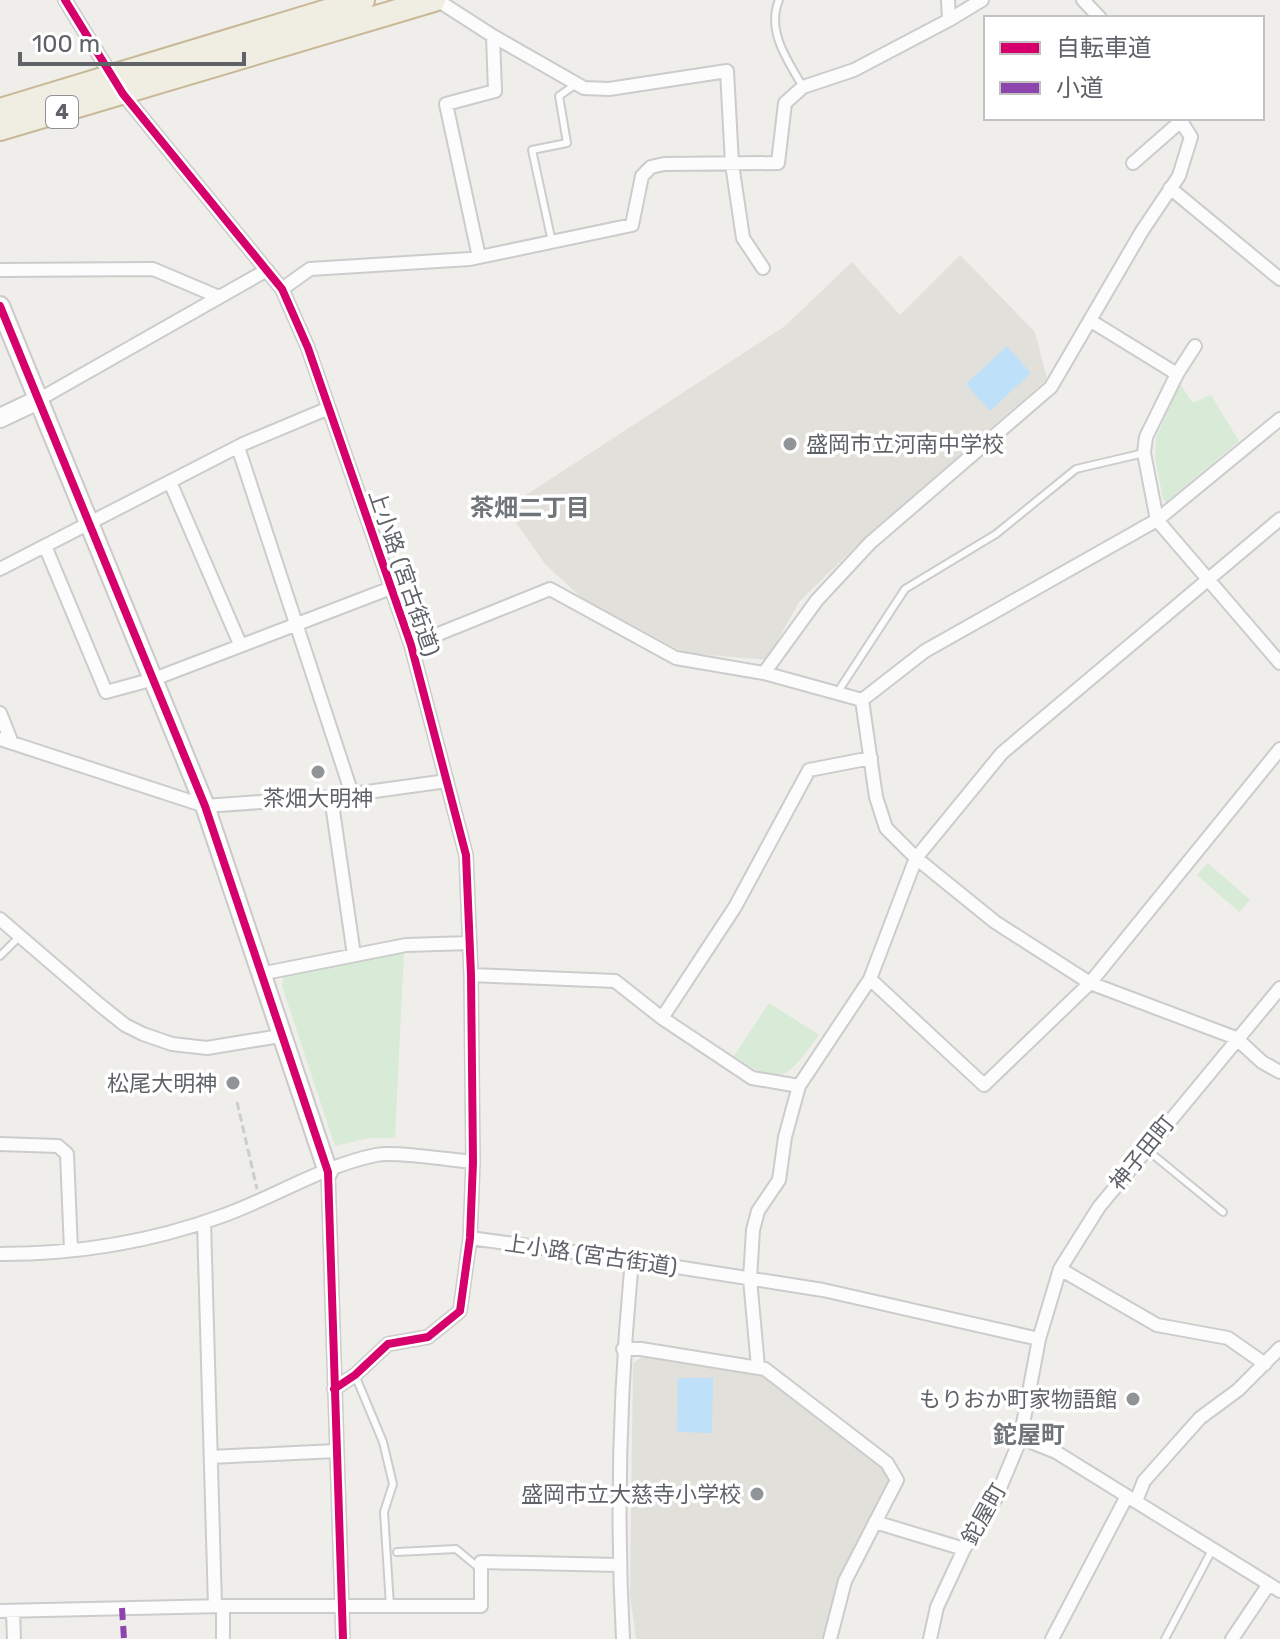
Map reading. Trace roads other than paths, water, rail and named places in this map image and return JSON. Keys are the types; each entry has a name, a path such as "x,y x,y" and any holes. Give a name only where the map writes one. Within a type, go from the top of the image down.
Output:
{"highway":[{"name":"4","path":"0,129 363,0"},
{"name":"4","path":"0,110 117,85 435,0"}],"street":[{"name":"上小路 (宮古街道)","path":"65,0 117,85 282,289 308,348 411,645 466,855 473,1162 470,1238 823,1290 1039,1339"},
{"path":"435,0 584,88 609,89 727,71 732,164 743,238 763,268"},
{"path":"948,0 949,20"},
{"path":"282,289 310,269 479,257 632,225 642,176 651,167 664,164 778,163 785,103 803,87 854,70 982,0"},
{"path":"1083,0 1098,16"},
{"path":"479,257 446,104 495,91 493,36"},
{"path":"764,673 817,600 870,543 1051,387 1142,231 1179,176 1182,158 1191,137 1180,120 1133,163"},
{"path":"1170,188 1280,279"},
{"path":"0,270 153,269 219,297"},
{"path":"0,418 38,400 267,270"},
{"path":"0,306 205,806 328,1172 343,1639"},
{"path":"1091,321 1177,374"},
{"path":"1195,346 1177,374 1146,437 1144,453 1157,520 1280,663"},
{"path":"0,569 238,447 329,408"},
{"path":"862,700 925,651 1157,520 1280,419"},
{"path":"238,447 352,794"},
{"path":"170,482 240,644"},
{"path":"758,1367 750,1279 753,1230 758,1211 779,1180 785,1137 799,1086 870,979 916,858 1002,753 1280,519"},
{"path":"45,546 106,692 154,679 391,588"},
{"path":"411,645 550,589 676,658 764,673 862,700"},
{"path":"862,700 876,797 886,828 916,858 995,922 1090,983 1236,1038 1262,1062 1280,1072"},
{"path":"0,713 6,741 205,806 331,797 447,781"},
{"path":"870,979 984,1085 1090,983 1280,749"},
{"path":"662,1018 735,907 809,770 871,758"},
{"path":"331,797 354,955"},
{"path":"0,919 100,1005 125,1025 143,1034 172,1044 207,1048 280,1036"},
{"path":"260,974 406,945 470,943"},
{"path":"471,975 615,981 662,1018 752,1078 799,1086"},
{"name":"神子田町","path":"1039,1339 1060,1269 1099,1207 1280,988"},
{"path":"0,1144 58,1146 67,1154 71,1250"},
{"path":"0,1254 135,1242 204,1222 378,1155 473,1162"},
{"path":"204,1222 211,1457 223,1639"},
{"path":"334,1389 355,1375 388,1344 428,1337 460,1311 470,1238"},
{"path":"623,1639 619,1565 623,1349 632,1260"},
{"path":"1060,1269 1157,1325 1228,1338 1265,1364"},
{"name":"鉈屋町","path":"930,1639 937,1607 964,1549 995,1500 1021,1438 1039,1339"},
{"path":"1052,1639 1144,1481 1200,1418 1238,1390 1280,1348"},
{"path":"623,1349 641,1349 765,1369 887,1463 897,1480 845,1581 830,1639"},
{"path":"1021,1438 1056,1452 1274,1588 1232,1639"},
{"path":"211,1457 336,1451"},
{"path":"875,1522 964,1549"},
{"path":"14,1639 6,1611 219,1606 481,1606 481,1562 619,1565"}],"lane":[{"path":"779,0 776,7 777,42 803,87"},
{"path":"552,242 532,150 567,143 559,96 576,84"},
{"path":"837,693 905,589 996,534 1076,469 1144,453"},
{"path":"0,956 20,936"},
{"path":"1146,1149 1223,1212"},
{"path":"355,1375 383,1442 393,1484 384,1512 390,1606"},
{"path":"397,1552 456,1549 482,1571"},
{"path":"1165,1639 1213,1549"}],"water":[{"path":"1007,346 1031,373 990,411 966,384"},
{"path":"678,1378 713,1378 712,1433 677,1432"}],"place":[{"name":"盛岡市立河南中学校","path":"790,444"},
{"name":"茶畑大明神","path":"318,772"},
{"name":"松尾大明神","path":"233,1083"},
{"name":"もりおか町家物語館","path":"1133,1399"},
{"name":"盛岡市立大慈寺小学校","path":"757,1494"}],"district":[{"name":"茶畑二丁目","path":"530,508"},
{"name":"鉈屋町","path":"1029,1435"}]}
